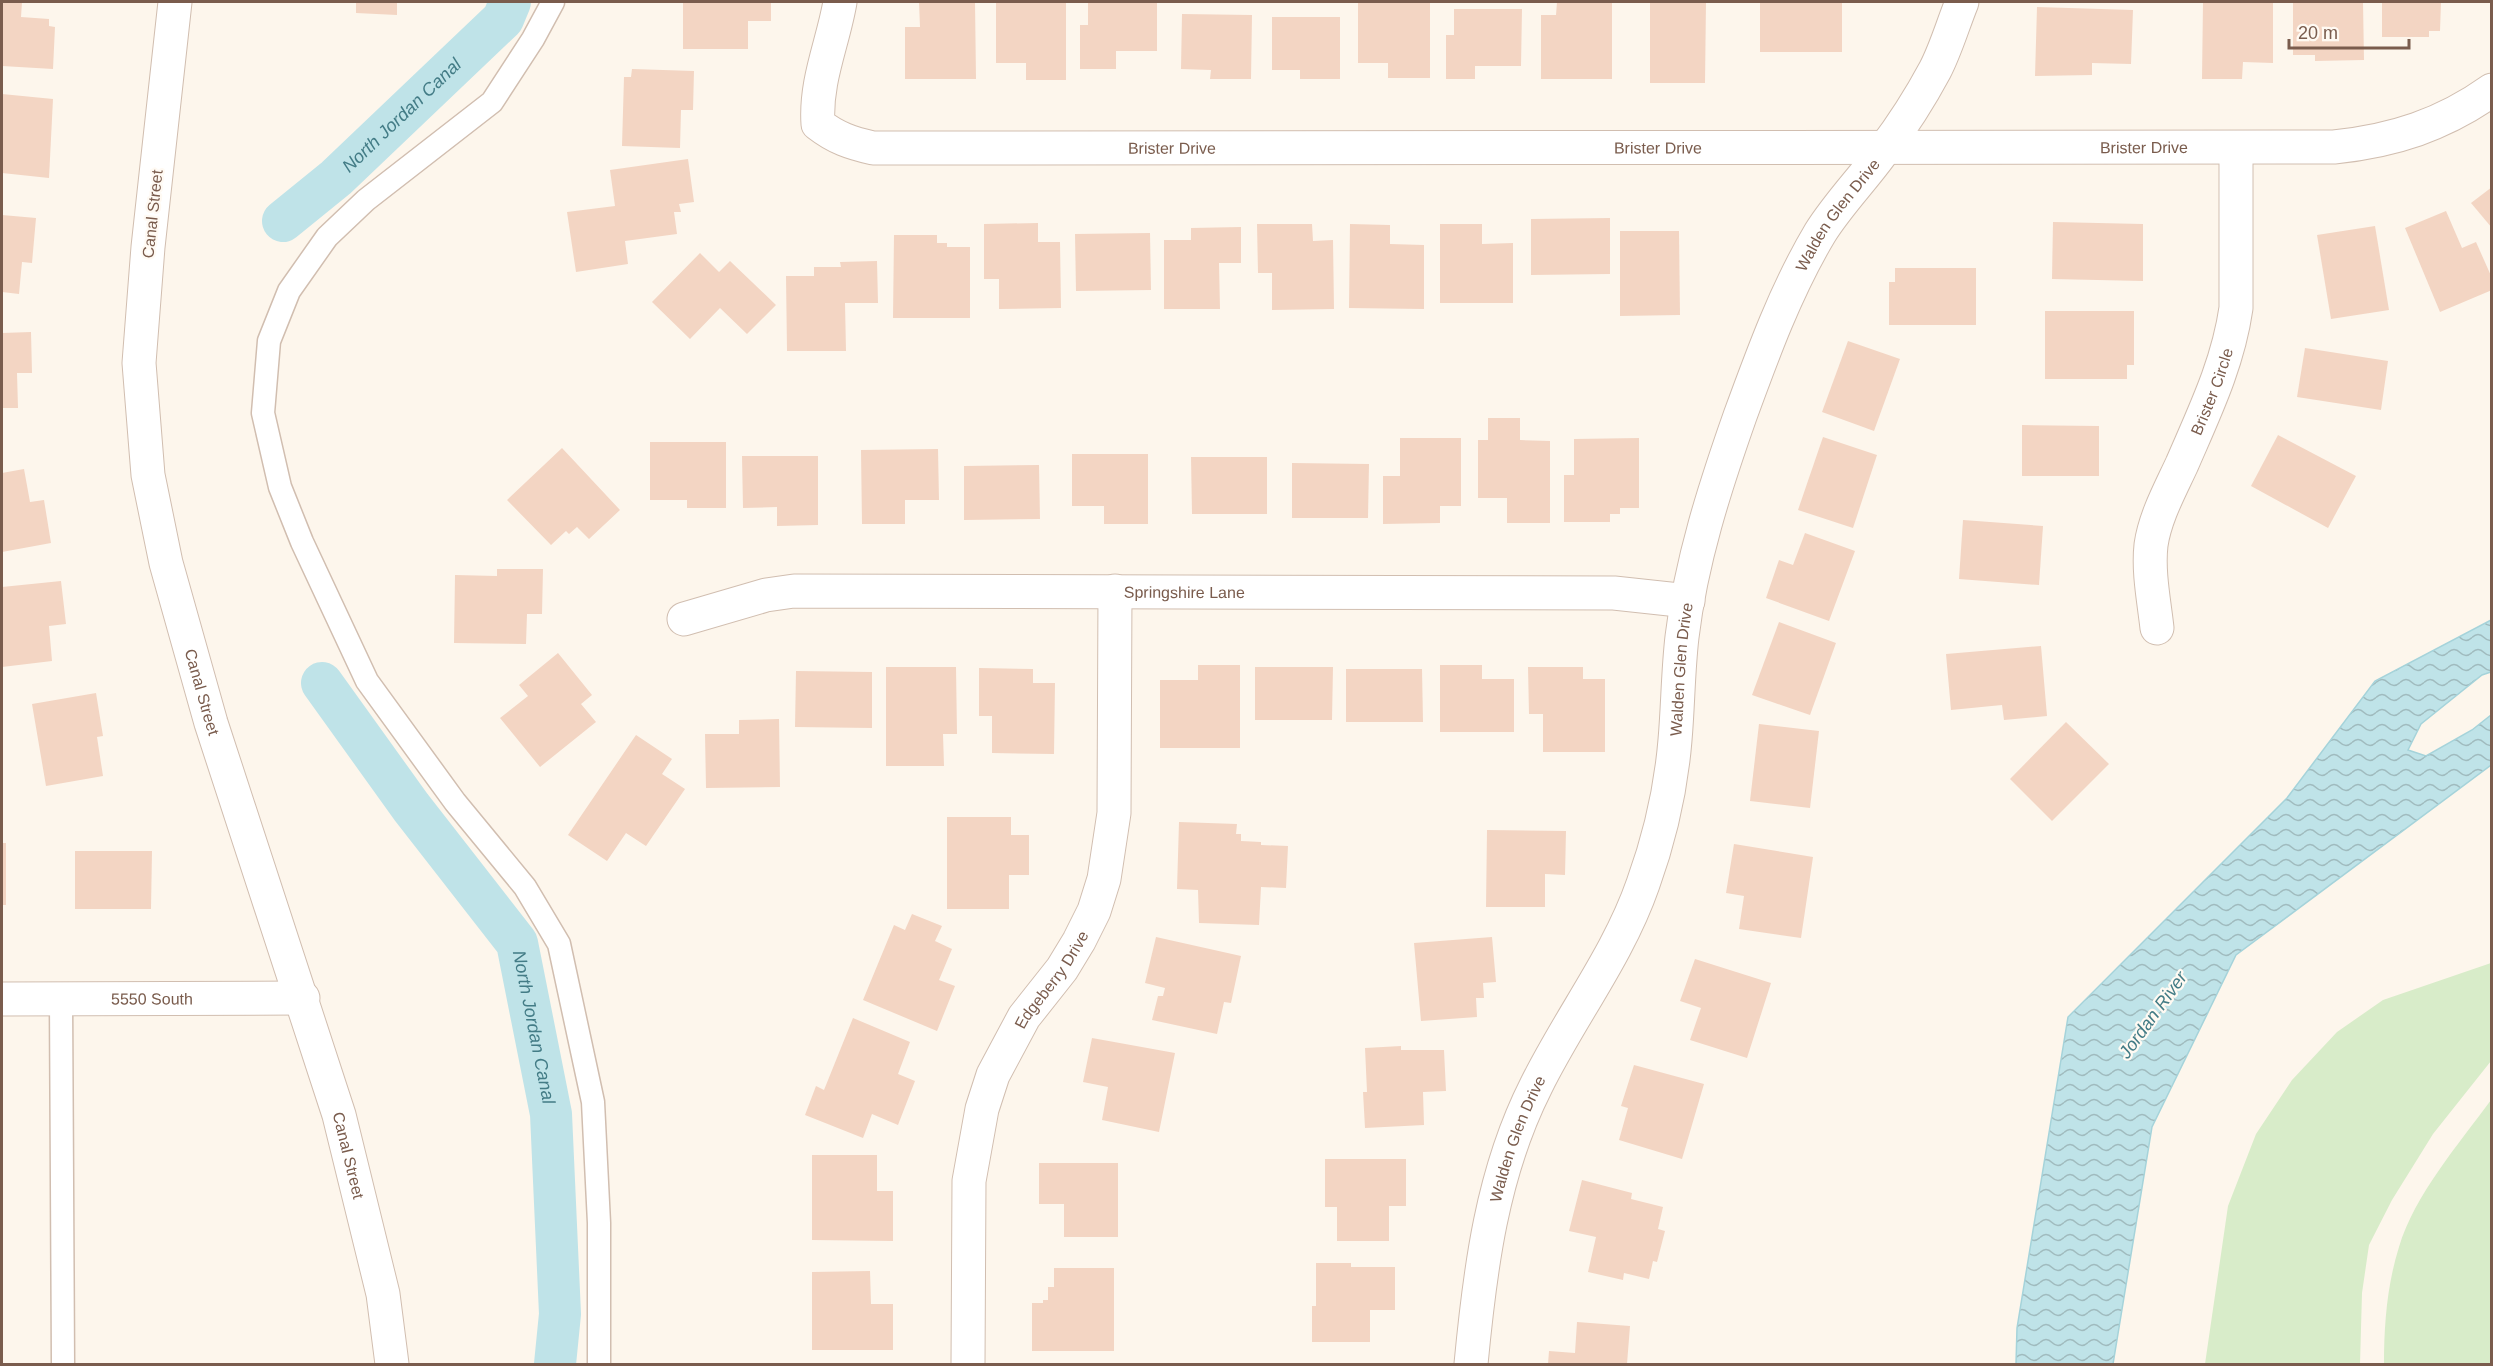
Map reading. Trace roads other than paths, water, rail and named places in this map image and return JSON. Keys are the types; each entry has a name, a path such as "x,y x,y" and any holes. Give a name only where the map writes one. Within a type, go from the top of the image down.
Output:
{"street":[{"name":"Canal Street","path":"175,2 148,248 139,363 148,475 166,563 211,723 303,998 339,1115 363,1205 383,1294 392,1365"},
{"name":"Brister Drive","path":"840,2 819,87 818,124 834,136 853,144 873,148 2334,147 2388,140 2440,122 2492,90"},
{"name":"Walden Glen Drive","path":"1471,1365 1486,1237 1498,1186 1515,1134 1555,1049 1604,969 1625,929 1657,843 1668,794 1675,742 1682,636 1700,541 1756,373 1789,290 1821,232 1885,148 1937,67 1962,2"},
{"name":"Brister Circle","path":"2157,628 2151,577 2151,546 2158,516 2213,394 2233,329 2236,308 2236,148"},
{"name":"Springshire Lane","path":"684,619 766,595 794,591 1614,593 1688,601"},
{"name":"Edgeberry Drive","path":"968,1365 969,1181 982,1109 993,1075 1024,1017 1062,969 1079,941 1094,911 1104,879 1114,813 1115,591"},
{"name":"5550 South","path":"2,999 303,998"}],"lane":[{"path":"553,2 533,39 492,102 366,200 327,237 295,282 268,341 263,413 280,487 302,542 367,681 455,802 525,887 559,944 593,1102 599,1223 599,1365"},
{"path":"61,999 63,1365"}],"water":[{"name":"Jordan River","path":"2491,620 2491,672 2482,675 2421,724 2408,750 2426,756 2472,730 2491,715 2491,765 2236,955 2152,1127 2113,1364 2016,1364 2017,1328 2068,1017 2287,798 2375,681"}],"waterway":[{"name":"North Jordan Canal","path":"283,221 336,178 503,19 510,2"},
{"name":"North Jordan Canal","path":"322,683 411,807 517,943 551,1114 560,1314 555,1364"}]}
